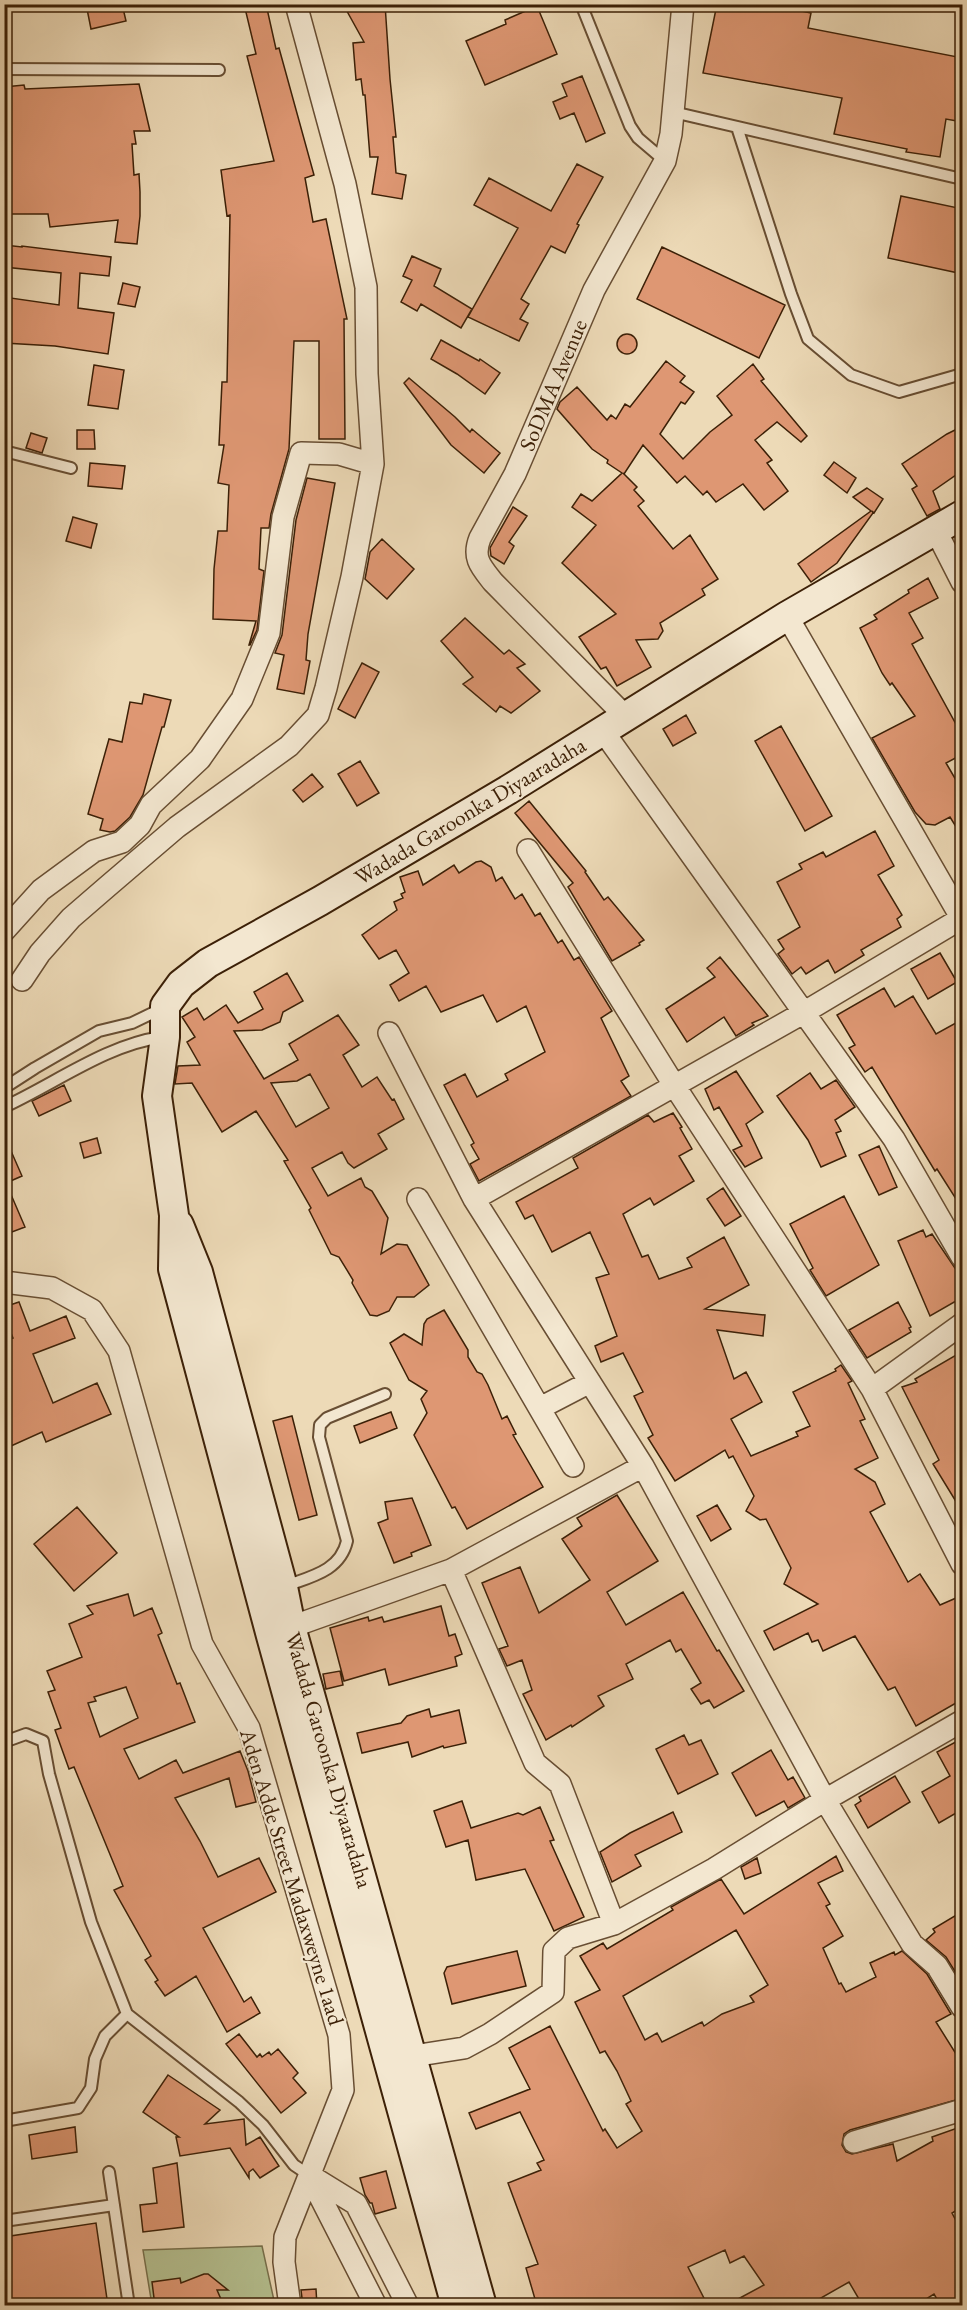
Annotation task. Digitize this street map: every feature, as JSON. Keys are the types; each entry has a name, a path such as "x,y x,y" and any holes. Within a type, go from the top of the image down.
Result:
{"main road":[{"name":"Wadada Garoonka Diyaaradaha","path":"456,2306 178,1293 173,1269 174,1215 157,1095 165,1037 165,1006 181,984 208,963 459,820 787,616 963,514"},
{"name":"Wadada Garoonka Diyaaradaha","path":"174,1215 198,1272 283,1587 291,1627 482,2306"}],"street":[{"path":"22,980 40,953 71,918 177,827 289,746 318,715 352,577 373,464 367,374 366,287 345,184 296,4"},
{"name":"SoDMA Avenue","path":"614,724 477,562 475,550 515,474 594,290 665,161 671,134 683,4"},
{"path":"4,931 41,890 94,851 122,842 140,825 151,805 200,759 242,699 269,633 283,518 301,453 339,454 373,464"},
{"path":"935,529 963,582"},
{"path":"474,1199 803,1013 962,918 787,616"},
{"path":"614,724 803,1013 894,1139 963,1257"},
{"path":"528,850 674,1085 872,1389 963,1564"},
{"path":"388,1033 474,1199 643,1466 825,1800 912,1944 937,1966 963,2007"},
{"path":"418,1199 573,1466"},
{"name":"Aden Adde Street Madaxweyne 1aad","path":"4,1282 52,1288 92,1310 119,1351 202,1644 249,1728 339,2036 343,2090 285,2237 284,2262 290,2306"},
{"path":"872,1389 963,1324"},
{"path":"540,1408 590,1382"},
{"path":"291,1627 451,1570 643,1466"},
{"path":"451,1570 535,1763 560,1784 614,1924"},
{"path":"412,2055 464,2048 490,2034 553,1992 554,1951 568,1938 614,1924 714,1869 825,1800 963,1721"},
{"path":"854,2142 898,2128 956,2114 963,2110"},
{"path":"309,2175 376,2306"},
{"path":"309,2175 356,2204 408,2306"}],"lane":[{"path":"581,4 630,126 638,138 665,161"},
{"path":"4,69 219,70"},
{"path":"673,112 963,179"},
{"path":"737,127 791,294 808,339 851,375 899,392 963,374"},
{"path":"4,451 71,468"},
{"path":"4,1088 99,1031 132,1023 165,1006"},
{"path":"4,1107 117,1048 146,1039 165,1037"},
{"path":"283,1587 328,1570 345,1551 347,1541 319,1437 321,1425 327,1418 385,1394"},
{"path":"4,1742 26,1734 43,1741 49,1774 88,1911 107,1966 127,2013 238,2102 263,2126 294,2165 309,2175"},
{"path":"4,2121 78,2108 91,2088 95,2058 105,2036 127,2013"},
{"path":"110,2172 129,2306"},
{"path":"4,2221 114,2205"}],"green space":[{"path":"262,2246 275,2305 152,2305 143,2250"}],"building":[{"path":"86,4 122,4 126,21 91,29"},
{"path":"244,4 266,4 276,49 279,48 314,175 305,178 313,222 326,219 347,319 344,319 345,439 319,439 319,341 294,341 289,449 269,528 261,528 259,569 264,571 257,630 250,645 256,621 213,619 214,569 218,531 227,531 229,485 218,483 224,445 219,445 222,382 227,382 230,215 227,216 221,170 274,161 247,56 256,54"},
{"path":"343,4 385,4 396,137 393,137 396,173 406,175 402,199 372,194 378,157 370,157 365,95 363,95 361,79 356,80 353,43 364,42"},
{"path":"717,4 768,4 811,13 808,28 963,58 963,122 946,119 940,157 906,152 907,149 834,134 842,98 703,73"},
{"path":"537,6 557,54 485,85 466,41 506,24 505,20"},
{"path":"582,76 605,133 586,142 574,113 560,119 553,102 567,96 562,84"},
{"path":"139,84 150,131 134,131 136,144 132,144 134,175 139,174 140,192 137,244 115,242 118,220 50,227 48,214 4,214 4,87 24,85 25,89"},
{"path":"577,164 603,177 577,224 579,225 565,253 551,246 521,299 529,304 520,319 528,323 519,341 468,317 518,228 474,205 489,178 551,211"},
{"path":"901,196 963,209 963,274 888,258"},
{"path":"4,245 111,257 109,276 80,273 78,308 114,313 108,354 55,346 4,343 4,297 59,305 61,273 4,267"},
{"path":"662,247 785,305 759,358 637,299"},
{"path":"412,256 441,269 434,286 472,309 461,328 421,304 417,311 401,302 412,280 403,276"},
{"path":"123,283 140,287 135,307 118,304"},
{"path":"627,334 634,337 637,344 634,351 627,354 620,351 617,344 620,337"},
{"path":"441,340 479,361 480,359 500,373 485,394 431,359"},
{"path":"666,361 685,376 680,382 694,392 685,404 681,402 660,434 683,459 710,432 732,415 717,396 753,364 764,379 761,381 807,436 801,442 777,422 755,440 772,460 767,463 788,491 764,510 743,484 716,502 707,491 703,495 685,476 677,483 643,445 624,474 637,487 634,490 644,501 638,506 673,549 690,535 718,579 702,589 705,595 660,623 663,631 658,639 636,640 651,667 617,686 606,667 601,669 579,637 616,614 562,563 596,525 572,507 581,494 592,501 622,473 592,449 557,409 560,402 577,387 607,420 611,415 616,419 625,404 630,407"},
{"path":"94,365 124,370 118,409 88,405"},
{"path":"409,378 470,432 472,429 500,453 484,473 451,445 404,383"},
{"path":"963,426 963,470 933,491 940,509 927,516 912,489 917,486 902,464"},
{"path":"77,430 94,430 95,449 77,449"},
{"path":"31,433 47,438 42,453 26,448"},
{"path":"834,462 856,478 847,493 824,475"},
{"path":"90,463 125,466 122,489 88,486"},
{"path":"307,478 335,483 308,634 306,660 310,661 304,694 277,689 284,655 275,653 282,635 296,520"},
{"path":"867,488 883,499 874,513 872,511 873,513 837,563 811,582 798,564 871,511 853,497"},
{"path":"513,507 527,516 509,542 514,546 504,564 491,556 490,548"},
{"path":"73,517 97,524 91,548 66,541"},
{"path":"382,539 414,569 387,599 365,579 370,552"},
{"path":"928,578 938,598 909,613 923,638 912,644 963,737 963,754 946,763 963,792 963,838 950,817 935,825 926,824 915,812 872,738 915,716 892,683 890,685 882,673 860,628 877,619 874,615"},
{"path":"465,618 504,654 509,650 525,664 517,668 540,691 511,713 500,706 496,712 463,684 473,677 441,641"},
{"path":"362,663 379,672 355,718 338,709"},
{"path":"144,694 171,700 143,795 130,817 115,831 100,830 103,819 88,814 109,739 122,742 130,702 142,704"},
{"path":"686,715 696,733 673,746 663,729"},
{"path":"781,726 832,816 805,831 755,741"},
{"path":"360,761 379,793 357,806 338,774"},
{"path":"312,774 323,787 303,802 293,790"},
{"path":"529,801 586,871 604,900 608,897 644,940 639,943 640,945 612,961 568,887 573,883 515,813"},
{"path":"875,831 894,866 878,875 902,915 897,919 901,927 861,950 864,955 835,973 828,960 806,974 801,967 792,974 778,954 784,949 778,940 800,927 777,882 802,869 799,864 823,852 826,857"},
{"path":"481,861 491,867 496,881 502,877 515,899 522,894 535,916 540,913 558,943 562,940 574,960 579,957 612,1011 601,1018 629,1076 621,1081 631,1096 479,1181 470,1164 479,1159 471,1145 474,1143 444,1085 465,1074 477,1097 508,1080 505,1074 545,1052 526,1006 497,1022 483,995 441,1012 426,986 399,1001 390,985 409,973 396,950 379,959 362,935 397,910 394,902 403,898 401,894 405,892 400,877 418,871 423,885 454,865 459,873"},
{"path":"940,953 957,982 928,999 911,969"},
{"path":"720,957 768,1016 752,1023 754,1025 736,1036 724,1017 687,1042 666,1009 715,977 707,968"},
{"path":"287,973 303,1001 283,1012 280,1022 262,1030 234,1031 264,1079 298,1060 289,1044 338,1015 359,1045 343,1055 362,1087 377,1077 392,1100 394,1099 404,1119 378,1134 387,1149 354,1168 342,1152 312,1168 328,1196 361,1178 365,1187 372,1191 388,1218 381,1254 397,1244 407,1245 429,1285 414,1297 397,1297 389,1311 377,1316 370,1315 339,1257 331,1254 309,1210 311,1208 284,1161 288,1160 256,1111 222,1132 192,1083 175,1084 178,1066 200,1065 187,1042 195,1037 182,1017 197,1008 204,1020 226,1005 238,1023 263,1009 254,992","holes":["310,1074 329,1108 296,1127 271,1083 297,1081"]},
{"path":"884,988 895,1007 913,996 936,1034 963,1019 963,1210 937,1169 935,1171 872,1067 865,1072 849,1048 855,1045 837,1015"},
{"path":"736,1071 763,1112 746,1124 762,1158 745,1167 733,1150 742,1146 719,1107 714,1110 705,1089"},
{"path":"810,1073 821,1089 836,1080 855,1107 835,1120 841,1131 836,1133 846,1156 821,1167 808,1140 777,1096"},
{"path":"64,1085 71,1101 39,1116 32,1101"},
{"path":"673,1113 692,1149 679,1156 694,1181 654,1205 650,1198 623,1214 642,1257 648,1255 659,1279 692,1267 687,1258 724,1237 749,1285 705,1309 765,1315 763,1336 717,1330 734,1379 746,1372 762,1402 731,1419 751,1456 798,1436 796,1432 810,1426 793,1392 836,1371 835,1369 841,1365 852,1381 848,1383 865,1419 860,1421 878,1458 855,1469 875,1482 885,1504 870,1512 908,1582 920,1574 940,1605 963,1595 963,1699 916,1726 895,1687 888,1690 855,1636 823,1651 818,1640 812,1642 808,1633 774,1650 764,1631 818,1604 784,1584 791,1568 766,1519 760,1520 746,1511 754,1496 733,1456 729,1458 725,1450 675,1481 648,1438 653,1435 634,1396 643,1392 623,1353 601,1362 595,1346 617,1336 596,1278 609,1274 590,1232 552,1252 533,1215 525,1219 516,1202 578,1168 573,1158 648,1115 654,1122"},
{"path":"4,1135 22,1176 6,1183 25,1227 4,1235"},
{"path":"97,1138 101,1153 84,1158 80,1143"},
{"path":"879,1146 897,1187 879,1195 859,1155"},
{"path":"723,1188 741,1216 725,1226 707,1199"},
{"path":"844,1196 879,1265 826,1296 810,1270 813,1268 790,1224"},
{"path":"923,1230 926,1237 932,1234 963,1280 963,1297 930,1316 898,1241"},
{"path":"19,1302 30,1331 66,1316 75,1338 33,1354 53,1403 97,1383 111,1414 46,1442 42,1432 11,1446 4,1433 4,1380 11,1377 4,1360 4,1341 13,1338 4,1316 4,1307"},
{"path":"898,1302 911,1327 909,1328 911,1332 867,1358 849,1330"},
{"path":"444,1310 468,1350 468,1357 488,1385 502,1419 507,1416 516,1434 513,1435 543,1487 467,1529 455,1507 452,1508 414,1435 427,1413 421,1399 427,1391 409,1380 390,1343 404,1334 422,1345 424,1324 427,1319"},
{"path":"963,1351 963,1513 933,1464 939,1460 902,1387 917,1382 915,1379"},
{"path":"391,1412 397,1428 360,1443 354,1426"},
{"path":"292,1416 317,1515 299,1520 273,1421"},
{"path":"617,1495 658,1561 607,1592 626,1625 683,1592 717,1651 719,1650 744,1691 714,1708 709,1700 701,1704 691,1689 701,1683 681,1649 676,1652 670,1640 626,1664 633,1679 598,1696 604,1706 572,1727 571,1725 546,1740 523,1694 532,1690 522,1660 507,1666 499,1649 508,1646 482,1583 520,1567 539,1613 590,1580 562,1539 582,1526 577,1518"},
{"path":"412,1498 431,1545 394,1563 378,1523 388,1519 385,1502"},
{"path":"717,1505 731,1529 711,1541 697,1516"},
{"path":"77,1507 117,1553 74,1591 34,1544"},
{"path":"128,1594 134,1616 152,1608 162,1633 158,1635 195,1722 124,1749 139,1779 176,1760 183,1773 240,1751 248,1771 256,1802 236,1807 229,1778 175,1798 218,1877 259,1858 276,1892 203,1928 244,2002 251,1997 260,2013 227,2032 196,1976 165,1996 155,1982 158,1980 145,1960 151,1956 114,1890 123,1886 74,1767 69,1769 55,1730 61,1728 48,1692 55,1690 47,1671 82,1657 69,1624 93,1614 87,1606","holes":["126,1687 138,1718 100,1737 88,1703 96,1701 94,1697"]},
{"path":"441,1606 449,1636 455,1634 462,1654 455,1657 457,1666 389,1685 385,1669 344,1681 330,1628 368,1617 369,1621 382,1617 384,1622"},
{"path":"340,1671 343,1685 326,1689 323,1674"},
{"path":"429,1709 431,1717 459,1710 466,1743 444,1748 443,1746 412,1757 408,1742 362,1753 357,1733 401,1723 407,1716"},
{"path":"684,1735 689,1745 701,1740 718,1774 678,1794 656,1749"},
{"path":"963,1738 963,1809 939,1823 922,1792 950,1776 937,1752"},
{"path":"771,1750 788,1780 793,1777 805,1798 788,1808 784,1801 756,1816 732,1773"},
{"path":"895,1776 910,1802 868,1828 855,1805 861,1801 859,1797"},
{"path":"462,1801 471,1828 518,1813 523,1815 540,1807 554,1840 550,1841 584,1917 554,1931 525,1869 476,1880 468,1840 446,1847 434,1811"},
{"path":"673,1812 682,1832 635,1855 641,1866 612,1882 600,1852 630,1833"},
{"path":"836,1856 843,1871 818,1883 830,1904 826,1906 843,1936 823,1948 839,1984 841,1983 846,1992 876,1977 870,1963 894,1952 895,1955 902,1951 927,1974 951,2014 936,2022 963,2065 963,2098 850,2130 844,2134 842,2145 846,2152 852,2154 893,2144 897,2161 933,2141 932,2137 963,2126 962,2207 952,2213 963,2234 963,2294 941,2306 934,2294 915,2306 863,2306 849,2282 807,2306 725,2306 764,2285 744,2256 730,2263 725,2250 688,2267 708,2306 537,2306 526,2268 538,2264 508,2183 541,2170 537,2163 544,2160 520,2112 476,2129 469,2113 530,2089 509,2048 550,2026 603,2131 605,2129 617,2148 642,2131 626,2104 631,2101 617,2071 605,2051 600,2053 575,2002 600,1990 580,1956 603,1943 607,1949 673,1910 671,1907 721,1879 744,1914","holes":["736,1930 768,1985 750,1996 754,2002 722,2014 704,2026 702,2022 662,2042 657,2033 645,2040 623,1996"]},
{"path":"757,1858 761,1873 745,1879 741,1867"},
{"path":"963,1911 963,1976 959,1978 946,1957 926,1940 935,1932 933,1929"},
{"path":"517,1951 526,1986 452,2004 444,1973 447,1967"},
{"path":"239,2034 257,2057 260,2054 262,2057 269,2052 271,2055 278,2049 298,2073 293,2078 306,2093 281,2113 226,2044"},
{"path":"168,2075 220,2110 205,2124 244,2119 246,2145 260,2137 279,2166 260,2178 253,2169 249,2172 249,2178 230,2148 180,2156 176,2137 179,2137 143,2112"},
{"path":"75,2127 77,2152 32,2159 29,2135"},
{"path":"177,2163 184,2227 143,2232 140,2205 157,2203 153,2168"},
{"path":"386,2171 396,2208 375,2214 372,2203 365,2195 360,2178"},
{"path":"96,2223 108,2306 4,2306 4,2237"},
{"path":"208,2274 228,2290 217,2290 224,2306 155,2306 152,2282 180,2278 181,2283"},
{"path":"316,2289 317,2306 303,2306 301,2290"}]}
